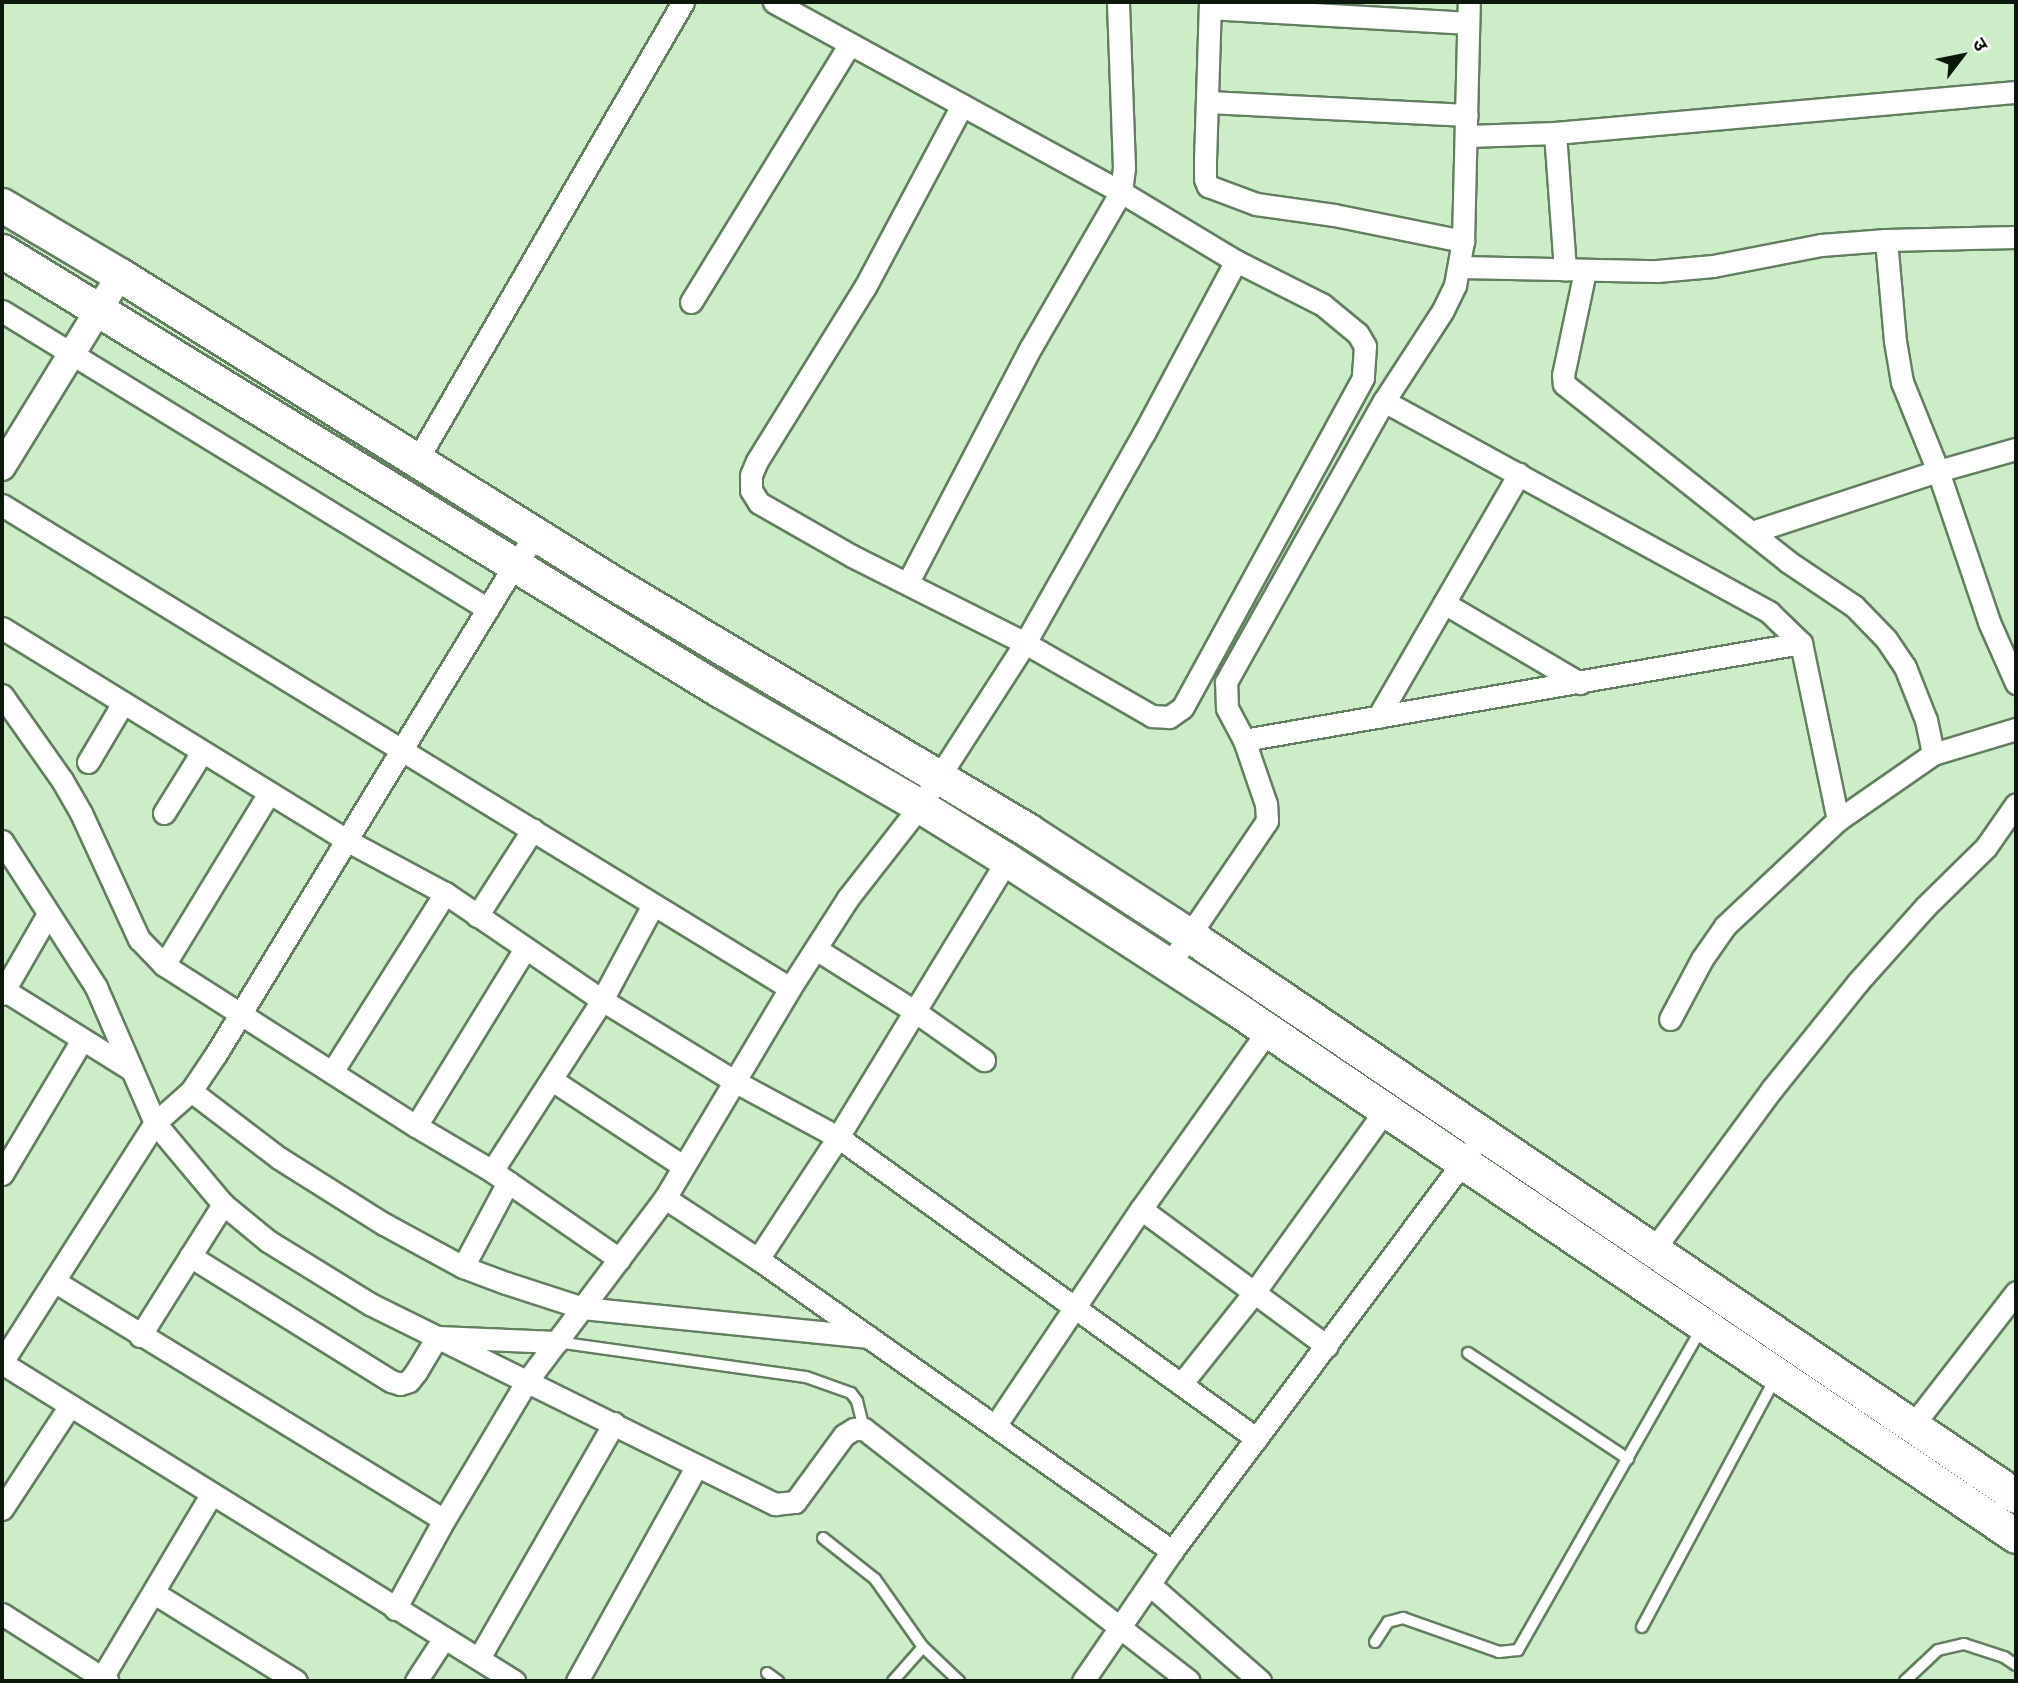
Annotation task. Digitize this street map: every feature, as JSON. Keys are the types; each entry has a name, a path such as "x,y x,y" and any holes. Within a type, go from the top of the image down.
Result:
{"main road":[{"path":"2,205 120,275 767,676 940,776 1189,935 1654,1249 1785,1359 2016,1536"},
{"path":"2,251 721,691 920,806 1007,860 1463,1161 1704,1325 1785,1359 1913,1425 2013,1488"}],"street":[{"path":"417,460 683,2"},
{"path":"774,2 1121,192 1236,261 1323,304 1357,334 1365,346 1363,378 1182,708 1169,717 1152,716 1025,643 852,555 759,503 751,490 751,475 865,287 962,105"},
{"path":"908,582 1031,347 1121,192 1124,167 1118,2"},
{"path":"1169,965 1267,821 1266,804 1244,740 1227,708 1224,692 1231,671 1384,401 1443,310 1460,267 1467,125 1469,2"},
{"path":"1463,241 1334,215 1255,204 1216,191 1205,179 1210,5 1468,23"},
{"path":"691,302 850,44"},
{"path":"1209,102 1555,133 2016,92"},
{"path":"1555,133 1575,270 1564,384 1787,561 1854,606 1886,639 1908,676 1926,720 1933,754"},
{"path":"1460,267 1657,271 1713,266 1821,245 1886,240 2016,237"},
{"path":"1886,240 1895,341 1902,382 1938,471 1989,622 2016,683"},
{"path":"395,1609 444,1520 527,1381 664,1198 790,988 848,898 920,806 1025,643 1144,433 1236,261"},
{"path":"2,467 120,275"},
{"path":"2,311 488,609"},
{"path":"1384,401 1769,612 1801,643 1838,820"},
{"path":"1752,532 1938,471 2016,449"},
{"path":"1378,717 1518,474"},
{"path":"2,505 790,988"},
{"path":"514,1681 69,1407 2,1362 159,1119 187,1095 242,1012 515,564 536,535"},
{"path":"1444,603 1580,683"},
{"path":"2,628 346,841 445,893 602,1000 734,1081 838,1137 1074,1310 1182,1383 1257,1439"},
{"path":"1244,740 1801,643"},
{"path":"2,695 62,780 81,813 139,939 164,965 242,1012 416,1126 500,1176 619,1259"},
{"path":"88,762 122,703"},
{"path":"1670,1019 1702,960 1725,926 1758,891 1838,820 1933,754 2016,729"},
{"path":"164,813 202,752"},
{"path":"164,965 269,793"},
{"path":"1654,1249 1772,1089 1858,982 1925,907 1986,847 2016,804"},
{"path":"477,916 533,829"},
{"path":"2,841 96,987 132,1070 159,1119 223,1203 268,1241 311,1270 437,1337 775,1504 786,1505 803,1496 844,1435 854,1429 864,1429 1135,1605 1260,1681"},
{"path":"758,1259 838,1137 913,1010 1007,860"},
{"path":"332,1072 445,893"},
{"path":"463,1267 500,1176 552,1080 602,1000 653,905"},
{"path":"48,914 3,992 132,1070"},
{"path":"416,1126 525,949"},
{"path":"816,950 913,1010 984,1060"},
{"path":"995,1426 1141,1209 1267,1032"},
{"path":"2,1174 82,1040"},
{"path":"552,1080 683,1166"},
{"path":"187,1095 279,1158 384,1224 571,1324"},
{"path":"1182,1383 1252,1294 1385,1109"},
{"path":"1083,1681 1172,1551 1484,1133"},
{"path":"664,1198 758,1259 1172,1551"},
{"path":"139,1336 223,1203"},
{"path":"1141,1209 1252,1294 1327,1346"},
{"path":"190,1256 391,1381 400,1384 409,1381 437,1337"},
{"path":"54,1281 139,1336 444,1520"},
{"path":"1913,1425 2016,1292"},
{"path":"437,1337 571,1324 869,1337"},
{"path":"4,1501 69,1407"},
{"path":"479,1658 614,1423"},
{"path":"577,1681 696,1467"},
{"path":"2,1614 103,1680 211,1495"},
{"path":"154,1593 296,1681"},
{"path":"1135,1605 1189,1681"},
{"path":"416,1681 444,1638"}],"lane":[{"path":"571,1324 806,1377 851,1393 857,1401 864,1429"},
{"path":"1375,1643 1388,1622 1403,1618 1499,1652 1518,1650 1704,1325"},
{"path":"1468,1353 1628,1458"},
{"path":"1642,1627 1785,1359"},
{"path":"823,1538 875,1579 923,1647 959,1681"},
{"path":"1905,1681 1938,1650 1964,1644 2004,1657 2016,1665"},
{"path":"893,1681 923,1647"},
{"path":"767,1673 778,1681"}]}
